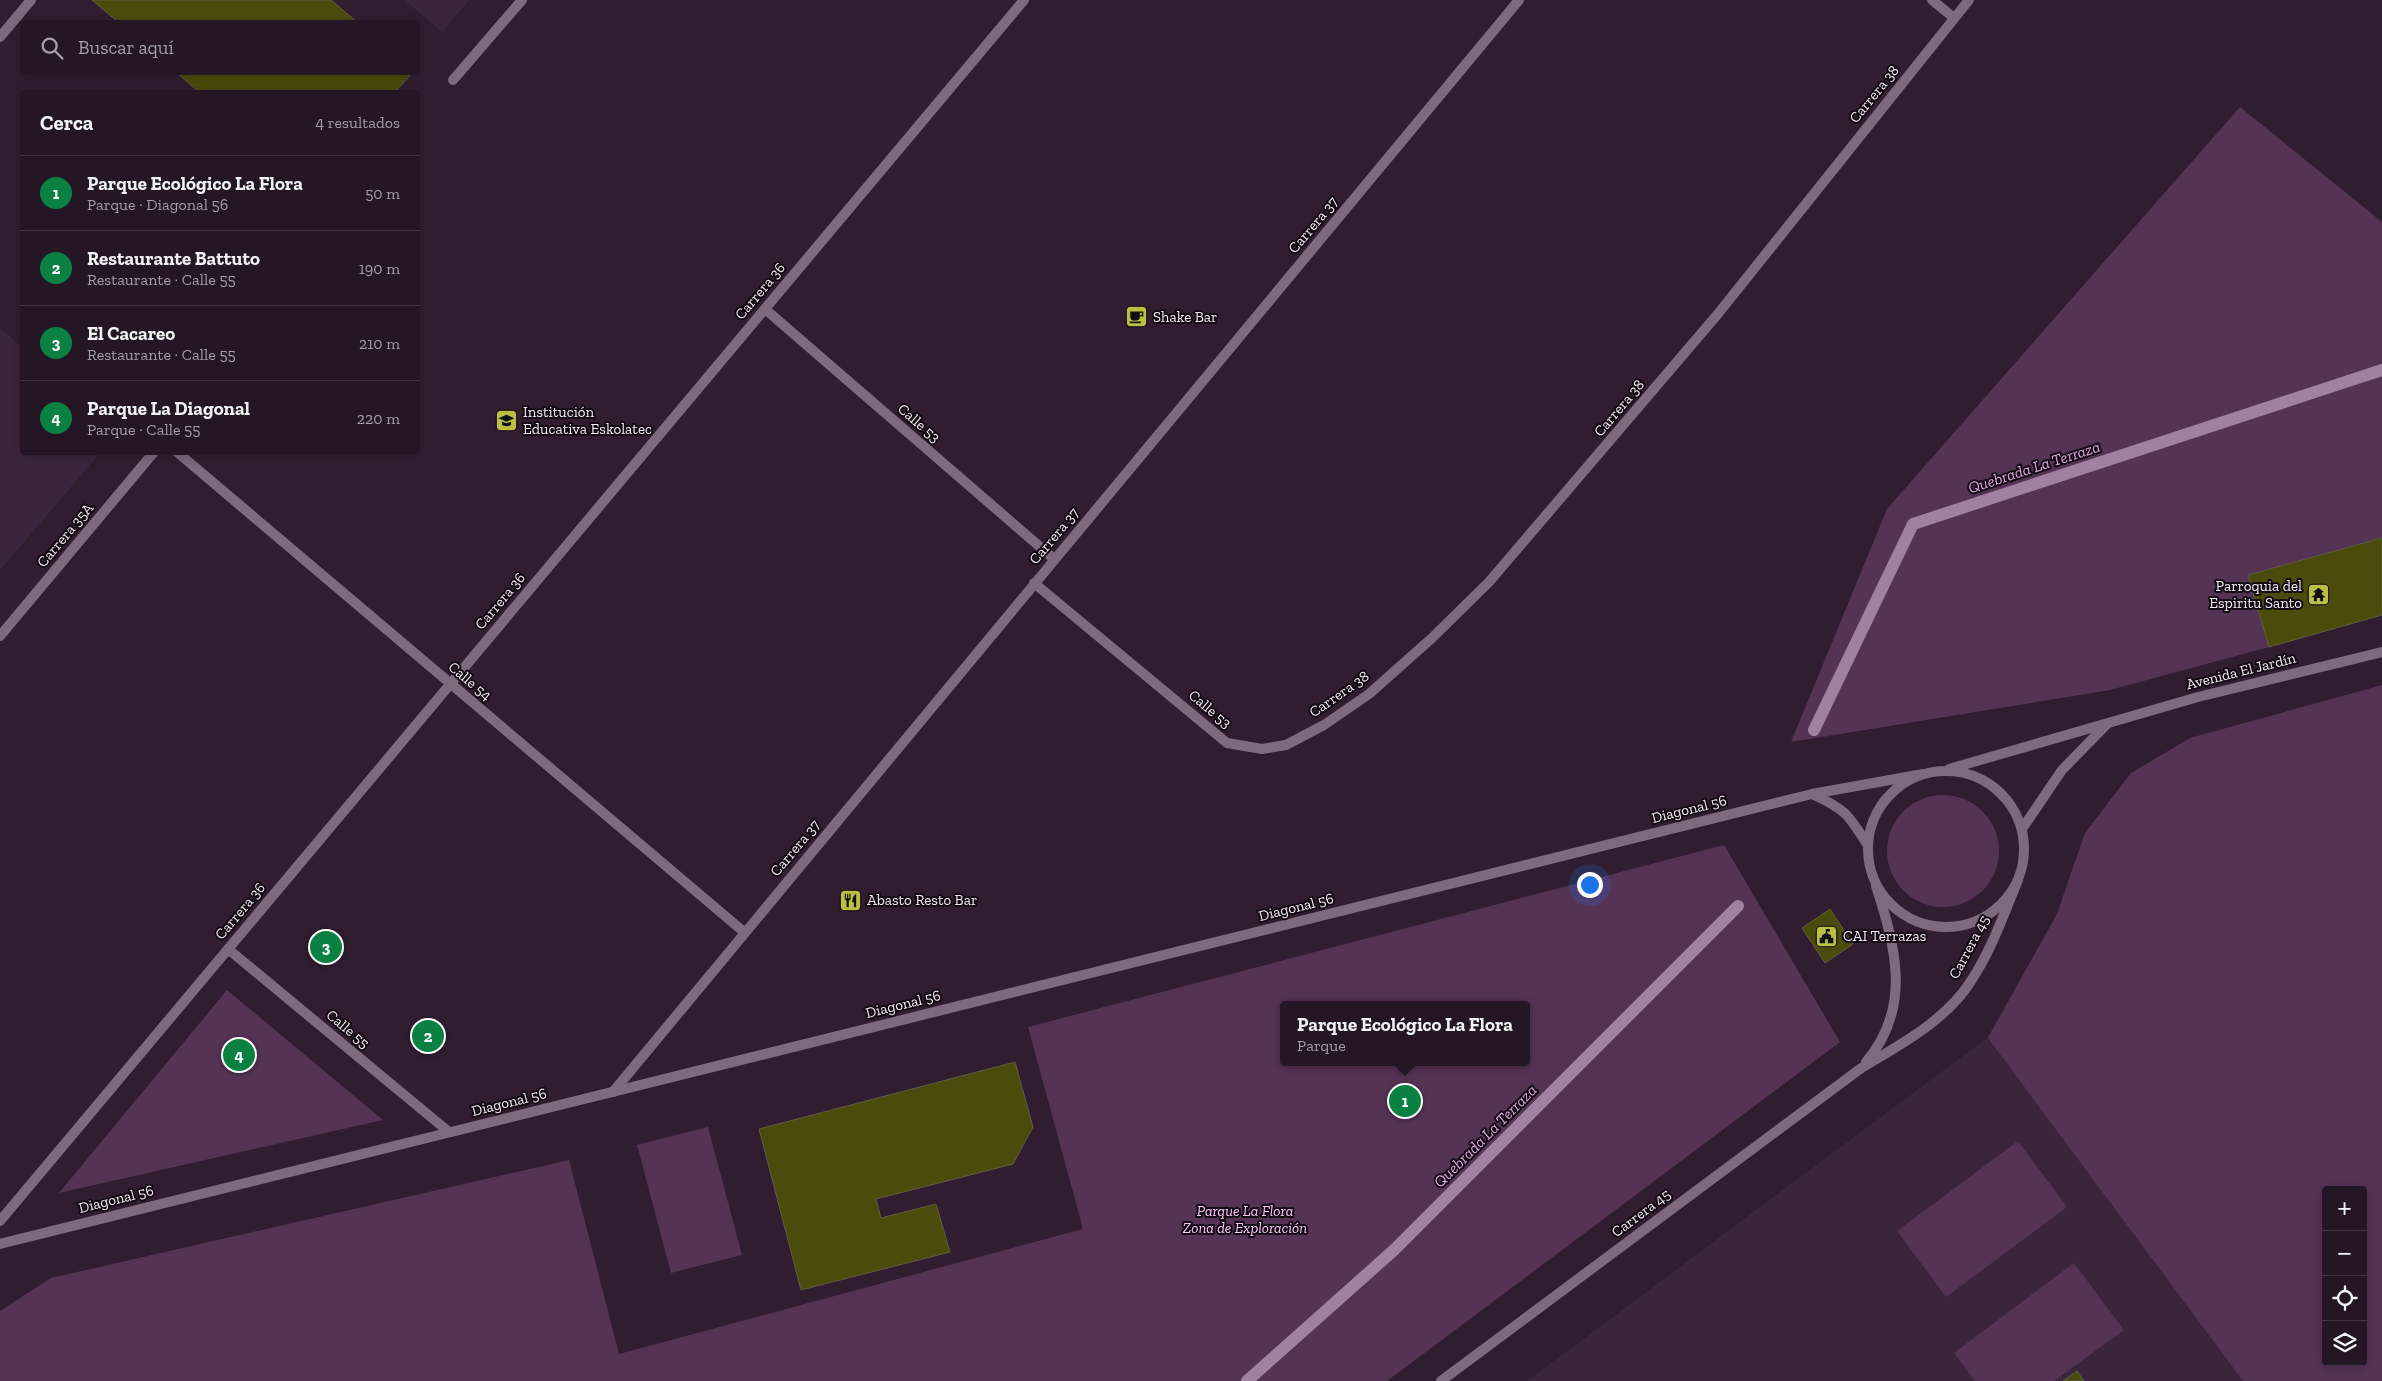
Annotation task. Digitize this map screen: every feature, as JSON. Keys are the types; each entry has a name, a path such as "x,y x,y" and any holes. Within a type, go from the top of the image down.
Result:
{"street":[{"path":"0,37 31,0"},
{"path":"453,80 522,0"},
{"name":"Carrera 36","path":"0,1221 1024,0"},
{"name":"Carrera 37","path":"613,1092 1519,0"},
{"path":"1932,0 1954,18"},
{"name":"Carrera 38","path":"1227,743 1262,749 1286,745 1324,725 1368,694 1432,638 1488,582 1717,315 1969,0"},
{"name":"Calle 53","path":"765,309 1054,559"},
{"name":"Carrera 35A","path":"0,636 151,455"},
{"name":"Calle 54","path":"181,455 744,932"},
{"name":"Calle 53","path":"1034,583 1227,743"},
{"name":"Avenida El Jardín","path":"1944,771 2198,697 2382,652"},
{"name":"Avenida El Jardín","path":"2022,829 2062,770 2108,723"},
{"path":"1944,771 1970,774 1993,786 2011,806 2022,829 2025,855 2018,880 2005,902 1986,918 1962,926 1936,928 1912,920 1891,906 1876,886 1869,866 1867,844 1870,827 1877,810 1887,797 1903,783 1923,774 1944,771"},
{"name":"Diagonal 56","path":"0,1244 1812,794 1923,774"},
{"path":"1812,794 1837,806 1851,819 1867,844"},
{"name":"Carrera 45","path":"1441,1381 1860,1069 1916,1035 1945,1011 1971,983 2018,880"},
{"name":"Carrera 45","path":"1860,1069 1875,1051 1887,1031 1896,1002 1896,964 1890,928 1876,886"},
{"name":"Calle 55","path":"228,949 449,1132"}],"shaded area":[{"path":"405,0 469,0 442,32"},
{"path":"0,328 20,345 20,455 98,455 0,570"},
{"path":"2382,685 2382,1381 1527,1381 1987,1038 2057,914 2085,833 2131,773"}],"green space":[{"path":"2240,107 2382,222 2382,538 2248,575 2269,647 2110,690 1791,742 1887,509"},
{"path":"2382,685 2382,1381 2243,1381 1988,1038 2057,914 2085,833 2131,773 2190,738"},
{"path":"1943,795 1965,799 1983,811 1995,829 1999,851 1995,873 1983,891 1965,903 1943,907 1921,903 1903,891 1891,873 1887,851 1891,829 1903,811 1921,799"},
{"name":"Parque La Flora Zona de Exploración","path":"1724,845 1840,1042 1387,1381 0,1381 0,1311 51,1278 569,1160 619,1354 1083,1229 1028,1027"},
{"path":"227,990 383,1120 59,1193"},
{"path":"708,1127 742,1255 671,1273 637,1145"},
{"path":"2018,1141 2067,1207 1946,1297 1897,1231"},
{"path":"2074,1263 2124,1330 2054,1381 1975,1381 1954,1353"}],"building":[{"path":"92,0 331,0 355,20 116,20"},
{"path":"179,75 410,75 397,90 197,90"},
{"name":"Parroquia del Espiritu Santo","path":"2382,538 2382,615 2269,647 2248,575"},
{"name":"CAI Terrazas","path":"1830,909 1853,944 1825,963 1802,928"},
{"path":"1015,1062 1033,1127 1013,1164 876,1199 881,1218 936,1204 950,1252 801,1290 759,1129"},
{"path":"2077,1371 2084,1381 2063,1381"}],"waterway":[{"name":"Quebrada La Terraza","path":"1814,730 1913,524 2382,370"},
{"name":"Quebrada La Terraza","path":"1247,1381 1394,1250 1738,906"}],"place":[{"name":"Shake Bar","path":"1137,317"},
{"name":"Institución Educativa Eskolatec","path":"507,421"},
{"name":"Parroquia del Espiritu Santo","path":"2318,595"},
{"name":"Abasto Resto Bar","path":"851,900"},
{"name":"CAI Terrazas","path":"1827,936"},
{"name":"El Cacareo","path":"326,947"},
{"name":"Restaurante Battuto","path":"428,1036"},
{"name":"Parque La Diagonal","path":"239,1055"},
{"name":"Parque Ecológico La Flora","path":"1405,1101"}]}
